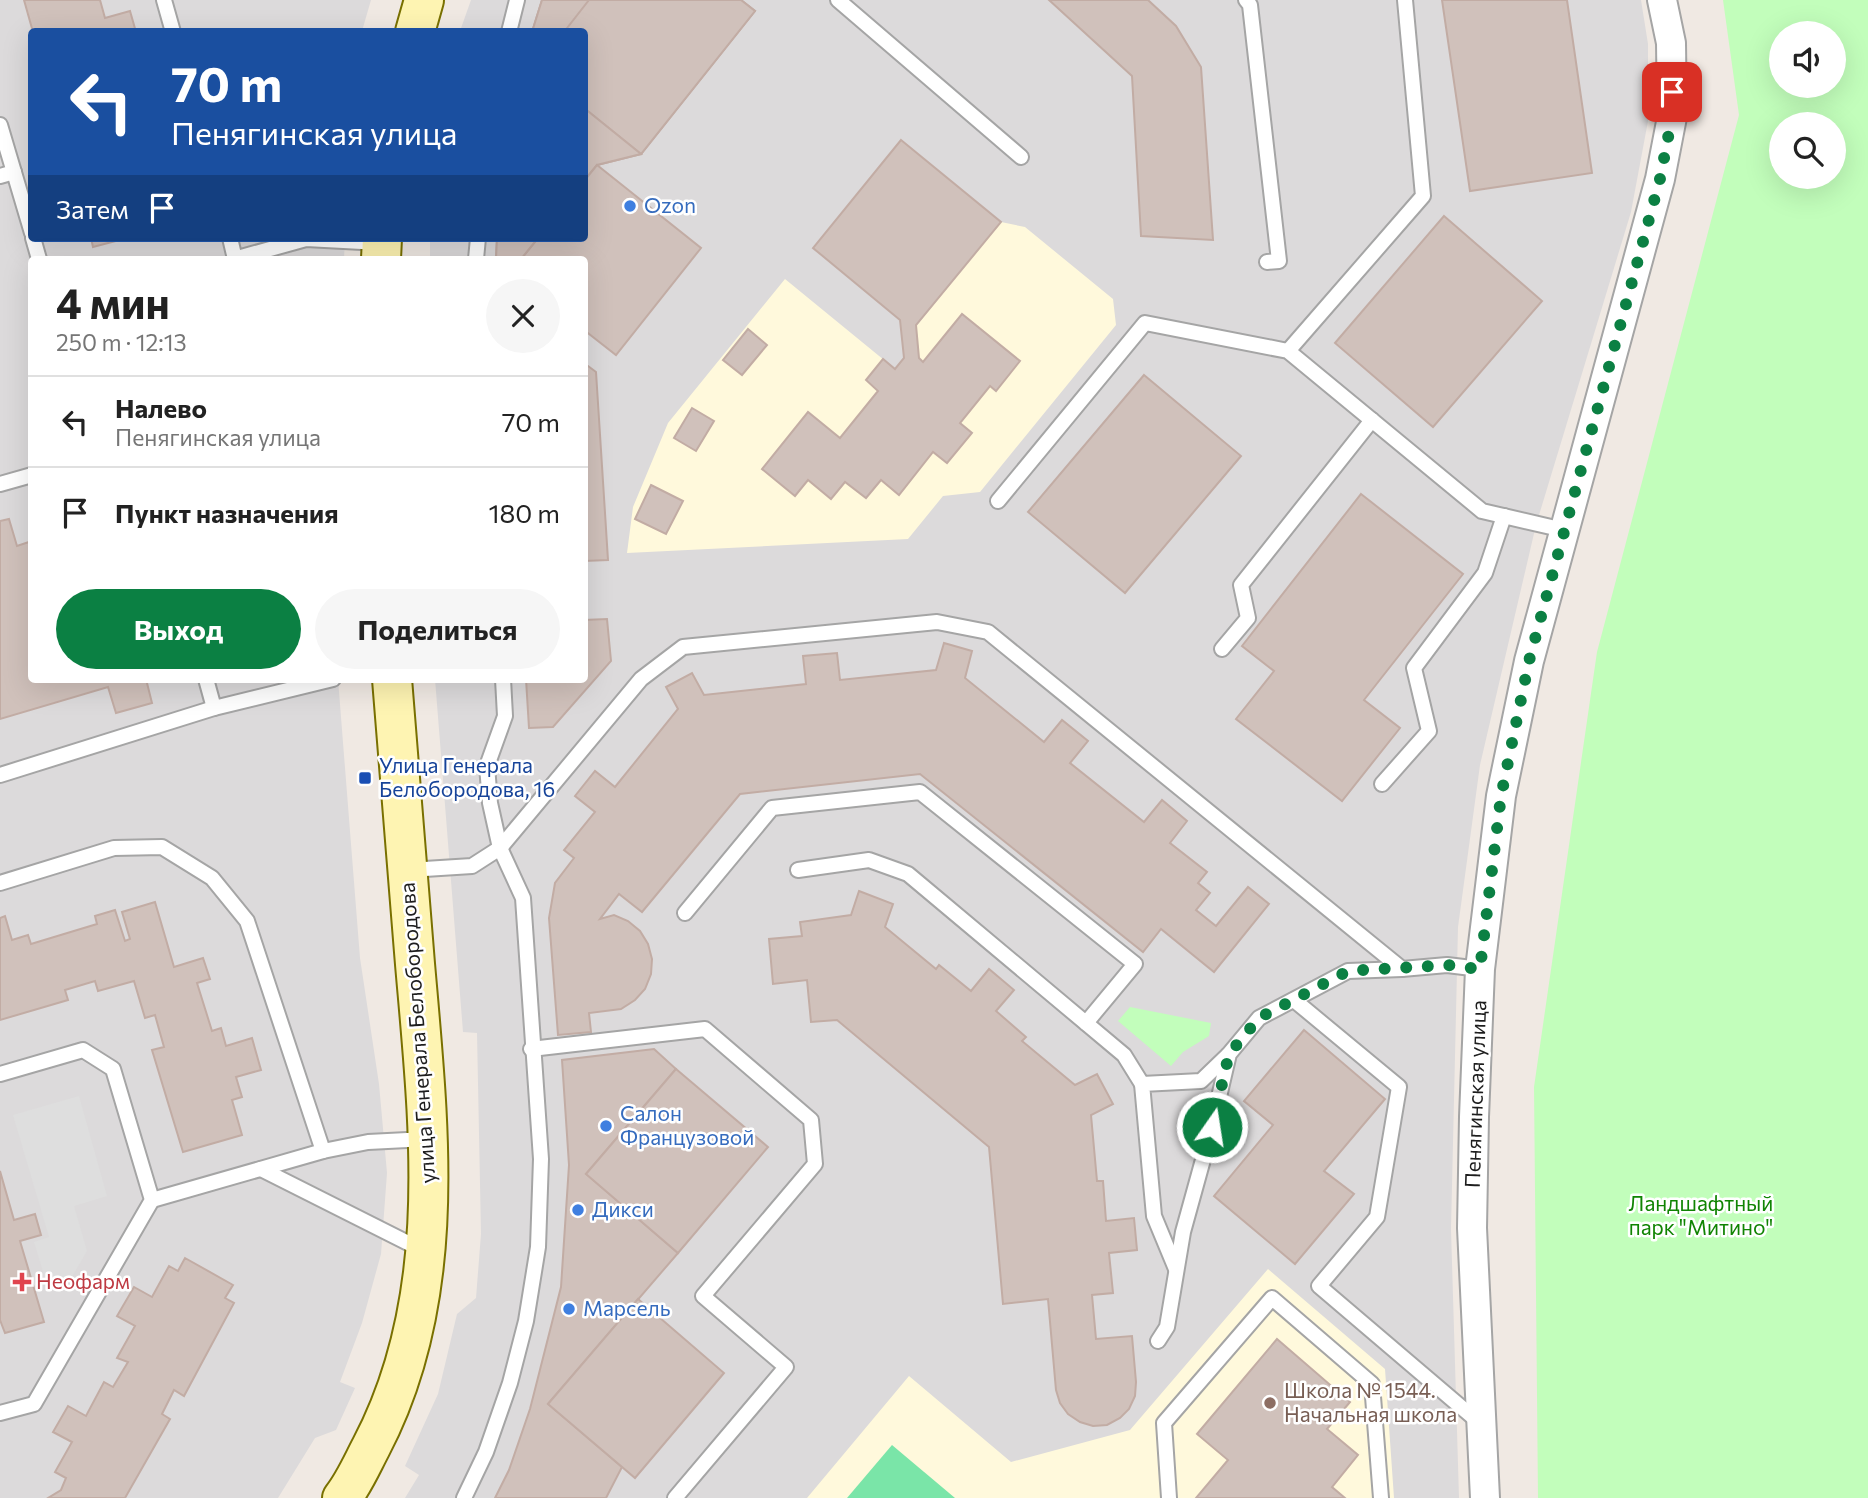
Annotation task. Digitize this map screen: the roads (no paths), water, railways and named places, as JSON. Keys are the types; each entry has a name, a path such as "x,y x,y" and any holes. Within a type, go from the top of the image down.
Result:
{"main road":[{"path":"416,28 424,0"},
{"name":"улица Генерала Белобородова","path":"342,1498 382,1426 404,1369 418,1310 426,1253 429,1139 392,683"}],"street":[{"name":"Пенягинская улица","path":"1485,1498 1472,1228 1480,969 1501,796 1529,661 1657,193 1670,129 1671,43 1662,0"}],"lane":[{"path":"164,0 172,28"},
{"path":"510,28 517,0"},
{"path":"838,0 1021,157"},
{"path":"1246,0 1250,5 1279,261 1267,262"},
{"path":"1288,351 1423,196 1405,0"},
{"path":"0,125 7,174 28,224"},
{"path":"246,256 295,242"},
{"path":"334,242 381,247"},
{"path":"998,501 1145,323 1288,351 1482,511 1564,530"},
{"path":"1222,649 1248,618 1241,586 1372,420"},
{"path":"0,484 28,476"},
{"path":"1382,784 1429,730 1414,668 1485,573 1504,516"},
{"path":"407,870 472,866 500,848 640,679 683,648 937,622 988,632 1402,969"},
{"path":"207,683 214,708"},
{"path":"0,775 214,708 317,683"},
{"path":"464,1498 486,1452 510,1383 526,1321 538,1248 541,1159 531,1049 523,898 500,848 490,803 487,766 505,716 503,683"},
{"path":"685,913 772,808 920,792 1135,964 1086,1023"},
{"path":"0,883 114,848 138,847 162,847 212,878 247,920 323,1151"},
{"path":"798,870 869,860 908,874 1124,1055 1142,1084 1154,1216 1177,1270"},
{"path":"1142,1084 1201,1082 1259,1018 1348,971 1447,965 1480,969"},
{"path":"1294,1000 1399,1087 1377,1217 1319,1286 1482,1424"},
{"path":"531,1049 705,1029 811,1120 815,1164 703,1296 786,1367 675,1498"},
{"path":"0,1074 83,1050 113,1069 152,1200"},
{"path":"1158,1340 1167,1327 1183,1232 1229,1054"},
{"path":"0,1413 34,1404 152,1200 323,1151 368,1142 429,1139"},
{"path":"261,1169 426,1253"},
{"path":"1169,1498 1164,1423 1272,1298 1372,1384 1381,1498"}],"place":[{"name":"Ozon","path":"630,206"},
{"name":"Улица Генерала Белобородова, 16","path":"365,778"},
{"name":"Салон Французовой","path":"606,1126"},
{"name":"Дикси","path":"578,1210"},
{"name":"Неофарм","path":"22,1282"},
{"name":"Марсель","path":"569,1309"},
{"name":"Школа № 1544. Начальная школа","path":"1270,1403"}],"park label":[{"name":"Ландшафтный парк \"Митино\"","path":"1701,1216"}]}
